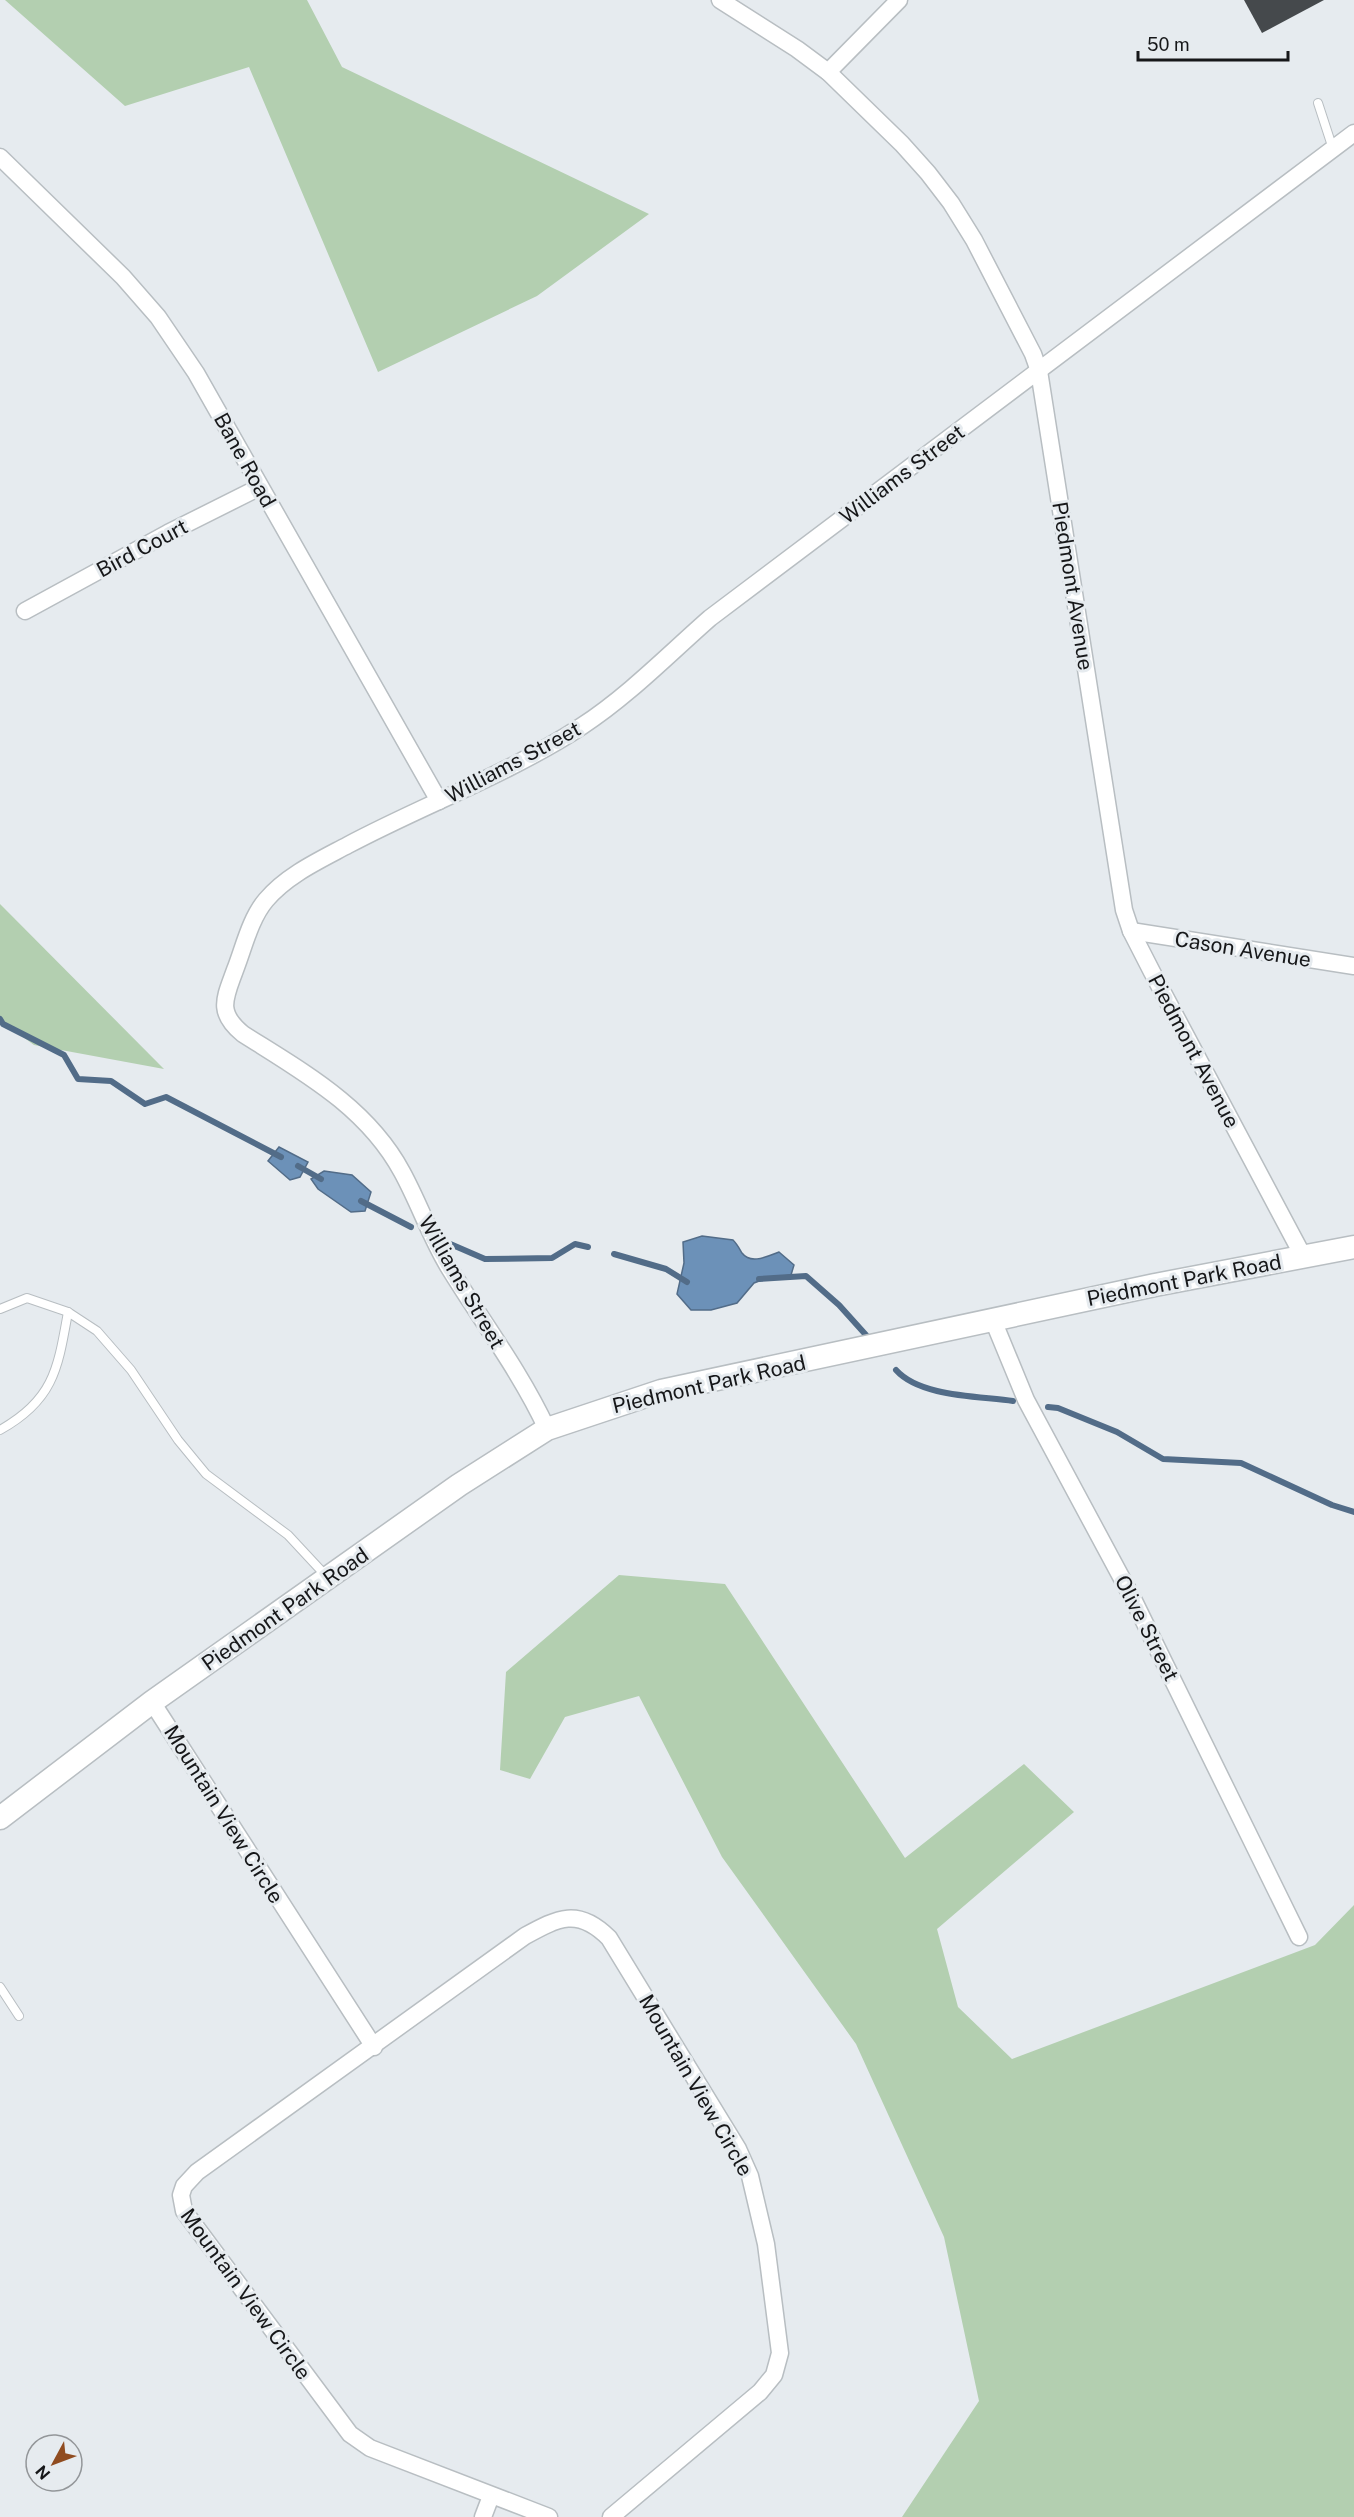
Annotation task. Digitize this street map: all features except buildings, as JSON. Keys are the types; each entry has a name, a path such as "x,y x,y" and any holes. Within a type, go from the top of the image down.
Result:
{"street":[{"name":"Piedmont Avenue","path":"720,0 797,49 828,72 902,144 951,203 1006,299 1039,371 1118,881 1131,931 1303,1256"},
{"path":"828,72 899,0"},
{"name":"Williams Street","path":"547,1429 534,1400 447,1264 402,1172 386,1146 357,1113 338,1096 234,1027 225,1014 224,1005 253,921 264,902 281,884 385,826 540,752 584,726 710,618 1354,133"},
{"name":"Bane Road","path":"0,157 123,277 158,317 196,373 439,801"},
{"name":"Bird Court","path":"25,611 168,533 260,487"},
{"name":"Cason Avenue","path":"1131,931 1354,966"},
{"name":"Piedmont Park Road","path":"0,1818 153,1702 459,1485 547,1429 661,1391 993,1320 1354,1247"},
{"name":"Olive Street","path":"993,1320 1026,1400 1134,1601 1299,1937"},
{"name":"Mountain View Circle","path":"153,1702 374,2047"},
{"name":"Mountain View Circle","path":"549,2517 370,2448 350,2434 208,2247 181,2203 184,2186 197,2172 374,2047 525,1936 554,1920 574,1917 593,1926 609,1938 738,2149 756,2196 766,2244 780,2353 777,2366 760,2392 611,2517"},
{"path":"483,2517 491,2496"}],"lane":[{"path":"1318,104 1333,149"},
{"path":"0,1309 27,1298 69,1312 97,1331 131,1370 177,1440 206,1474 288,1535 328,1578"},
{"path":"0,1430 16,1421 46,1393 58,1364 69,1312"},
{"path":"0,1987 19,2016"}],"green space":[{"path":"5,0 307,0 342,67 649,214 537,296 378,372 249,67 125,106"},
{"path":"0,904 164,1069 34,1045 0,1020"},
{"path":"619,1575 725,1584 905,1858 1024,1764 1074,1812 937,1929 958,2007 1012,2059 1315,1945 1354,1905 1354,2517 902,2517 979,2401 944,2237 856,2044 722,1857 639,1696 565,1717 530,1779 500,1770 506,1672"}],"water":[{"path":"279,1147 308,1162 300,1177 290,1180 268,1161"},
{"path":"324,1171 352,1175 371,1192 365,1211 351,1212 318,1189 311,1179"},
{"path":"702,1236 733,1240 742,1253 750,1258 760,1259 779,1252 794,1265 791,1275 767,1278 754,1283 737,1303 711,1310 691,1310 677,1294 684,1263 683,1242"}],"waterway":[{"path":"0,1019 3,1024 64,1055 78,1079 111,1081 145,1104 166,1097 281,1157"},
{"path":"298,1166 321,1179"},
{"path":"361,1201 411,1227"},
{"path":"448,1243 485,1259 552,1258 575,1244 588,1247"},
{"path":"614,1254 666,1269 687,1282"},
{"path":"759,1279 806,1276 839,1305 866,1335"},
{"path":"896,1370 920,1386 935,1390 1013,1401"},
{"path":"1048,1407 1058,1408 1117,1432 1163,1459 1241,1463 1332,1505 1354,1512"}]}
